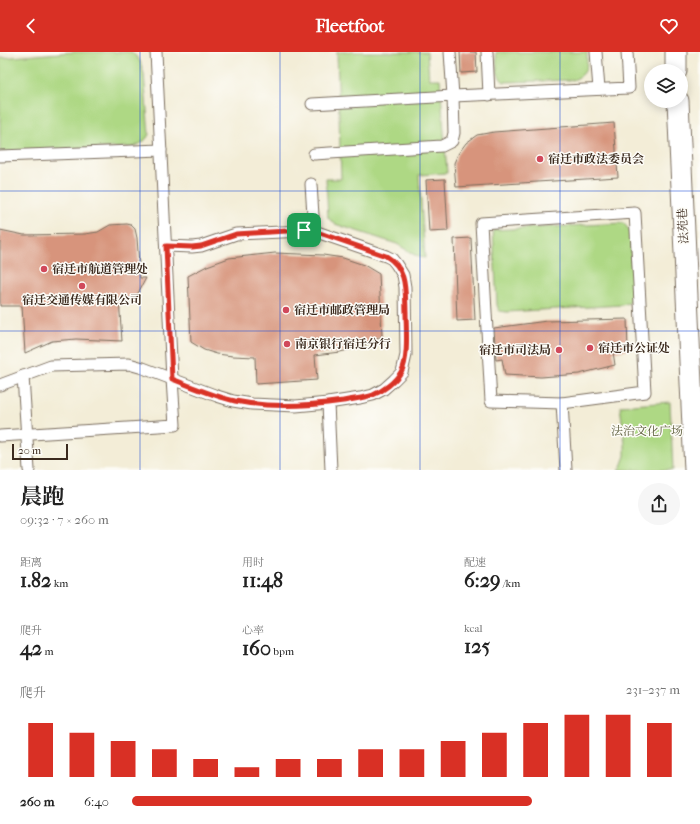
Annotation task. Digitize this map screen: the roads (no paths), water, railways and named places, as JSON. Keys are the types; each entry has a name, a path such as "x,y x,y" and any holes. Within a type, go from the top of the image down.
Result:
{"street":[{"path":"676,52 676,64"},
{"name":"法苑巷","path":"678,108 695,470"}],"lane":[{"path":"0,436 175,425 156,52"},
{"path":"314,154 442,146 452,141 454,133 450,52"},
{"path":"487,52 489,95"},
{"path":"596,52 598,89"},
{"path":"312,104 629,88 627,52"},
{"path":"0,156 161,150"},
{"path":"311,184 314,231"},
{"path":"635,213 645,392 562,403 491,401 481,223 635,213"},
{"path":"0,385 51,366 129,364 233,401 252,404 296,406 328,403 373,395 384,389 402,372 406,355 405,287 403,275 392,259 314,231 304,230 236,234 201,246 166,246"},
{"path":"23,376 29,470"},
{"path":"328,403 331,470"},
{"path":"562,403 566,470"}],"place":[{"name":"宿迁市政法委员会","path":"540,159"},
{"name":"宿迁市航道管理处","path":"44,269"},
{"name":"宿迁交通传媒有限公司","path":"82,286"},
{"name":"宿迁市邮政管理局","path":"286,310"},
{"name":"南京银行宿迁分行","path":"287,344"},
{"name":"宿迁市公证处","path":"590,348"},
{"name":"宿迁市司法局","path":"559,350"}],"park label":[{"name":"法治文化广场","path":"647,431"}]}
